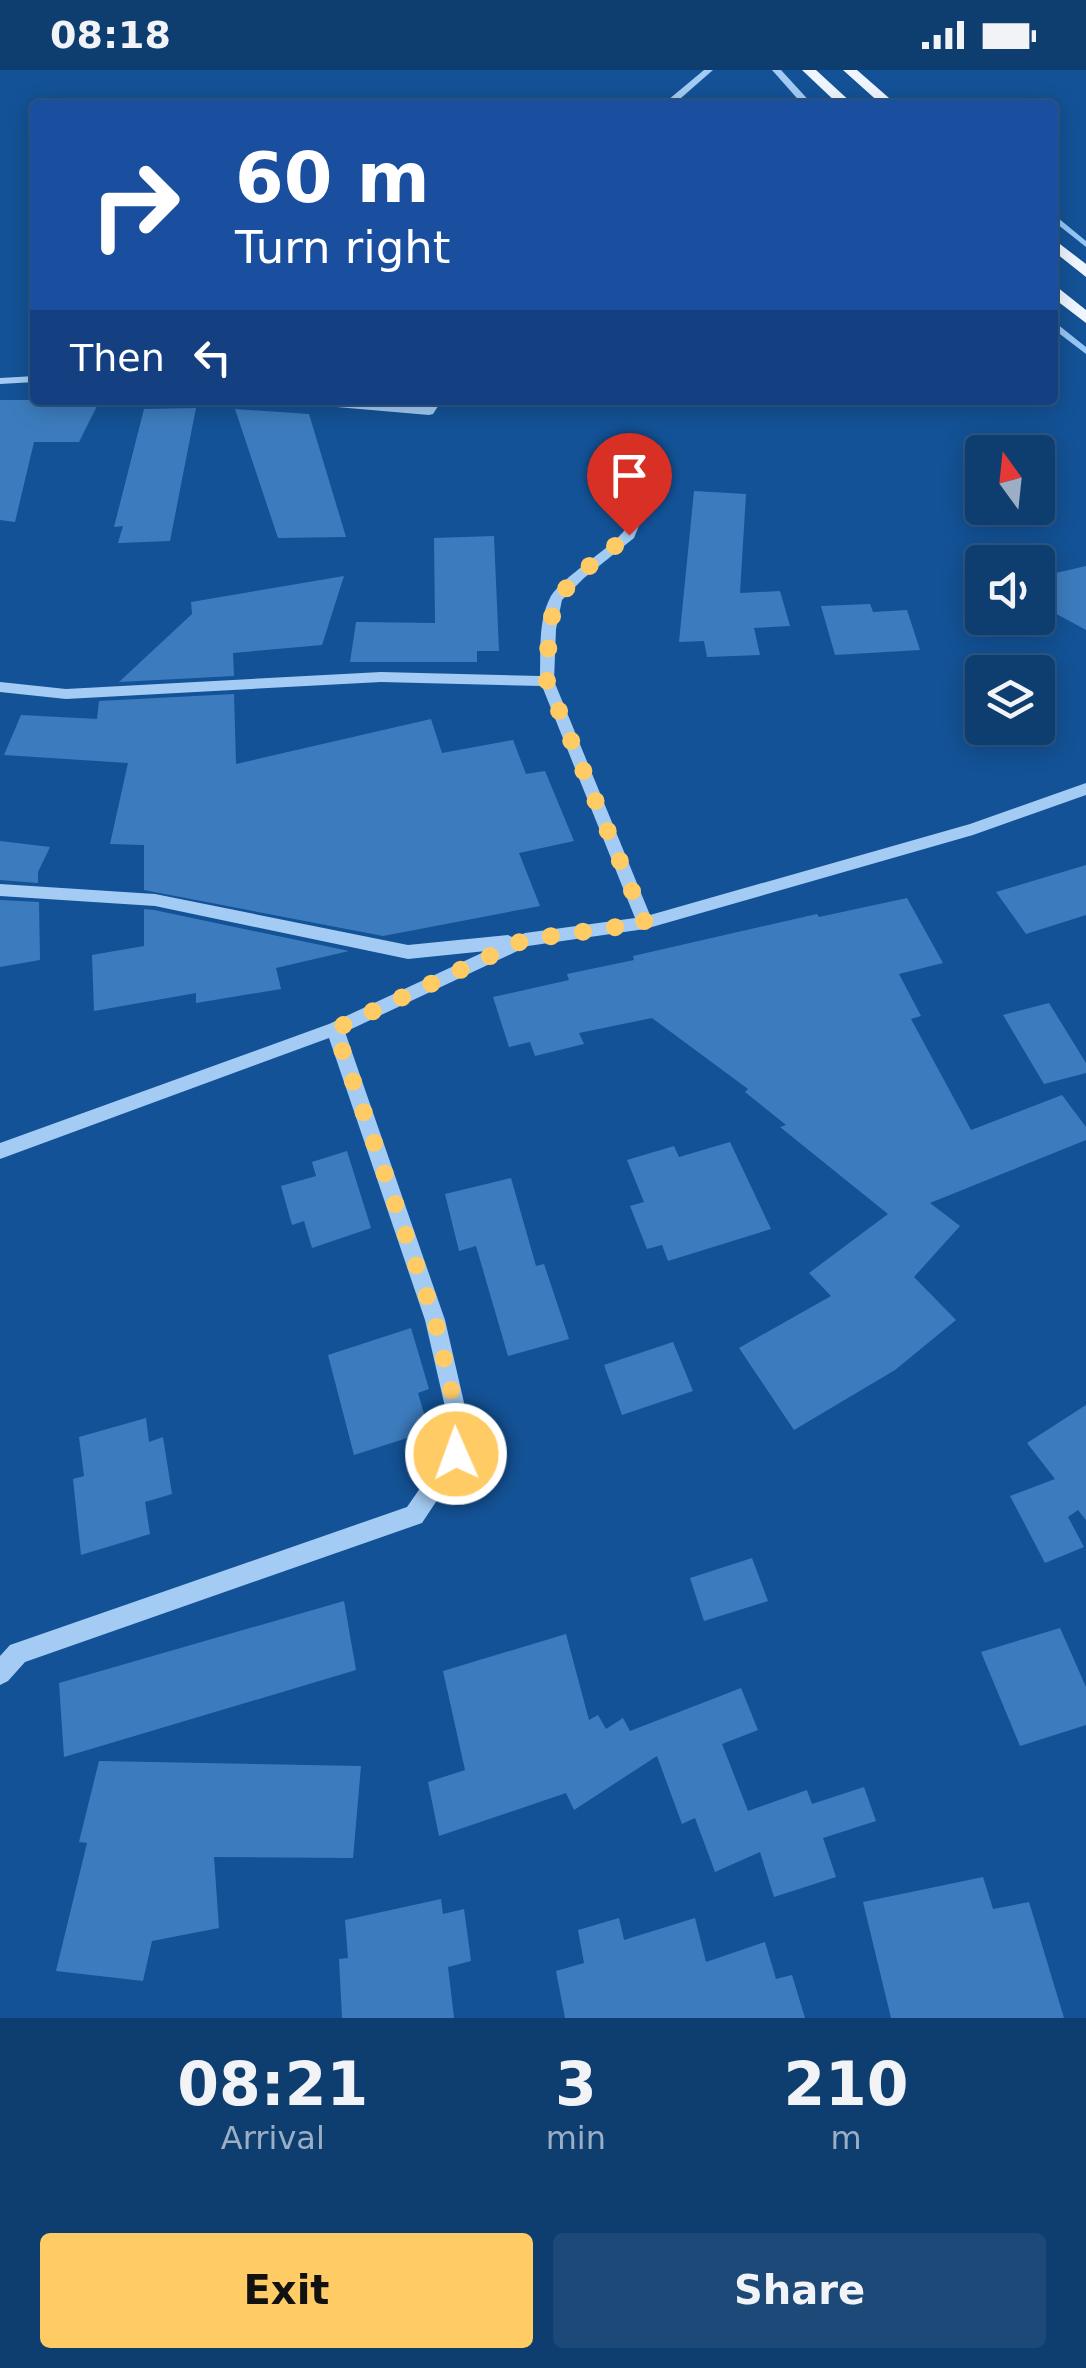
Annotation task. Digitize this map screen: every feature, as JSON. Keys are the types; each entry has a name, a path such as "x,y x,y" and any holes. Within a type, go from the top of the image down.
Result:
{"main road":[{"path":"808,70 841,100"},
{"path":"849,70 884,100"},
{"path":"1058,247 1086,272"},
{"path":"1058,293 1086,318"}],"street":[{"path":"673,100 709,70"},
{"path":"776,70 803,100"},
{"path":"0,381 30,379"},
{"path":"355,405 429,412 433,405"},
{"path":"629,500 634,523 629,535 578,575 556,600 549,629 547,681 645,923"},
{"path":"0,687 66,694 381,677 547,681"},
{"path":"0,890 156,900 408,952 645,923 972,829 1086,789"},
{"path":"0,1151 335,1029 524,940"},
{"path":"0,1673 18,1653 414,1515 456,1454 458,1420 435,1320 335,1029"}],"building":[{"path":"0,400 30,400 30,405 98,405 79,442 34,442 15,522 0,520"},
{"path":"196,408 170,541 118,543 123,526 114,527 144,409"},
{"path":"235,409 309,414 346,537 278,538"},
{"path":"694,491 746,494 740,593 780,591 790,626 754,628 760,655 707,657 704,641 679,642"},
{"path":"494,536 499,651 477,651 477,662 350,662 356,622 435,623 434,538"},
{"path":"1086,566 1086,630 1055,613 1055,573"},
{"path":"344,576 322,645 233,653 234,676 119,682 192,614 191,602"},
{"path":"870,604 873,612 907,610 920,650 835,655 821,606"},
{"path":"234,694 236,764 431,719 442,753 513,740 526,774 545,771 574,841 519,853 540,906 383,936 144,890 144,845 110,844 128,763 4,755 21,715 97,719 99,701"},
{"path":"0,841 50,847 38,872 38,883 0,880"},
{"path":"1086,865 1086,915 1026,934 996,892"},
{"path":"907,898 943,963 899,974 921,1016 911,1019 971,1130 1062,1095 1086,1127 1086,1140 930,1203 960,1226 914,1277 956,1320 895,1370 794,1430 739,1348 831,1296 809,1273 888,1214 780,1127 786,1125 745,1092 748,1089 652,1018 579,1033 584,1044 535,1056 530,1042 509,1047 493,997 569,980 567,974 634,960 633,956"},
{"path":"0,900 39,902 40,960 0,967"},
{"path":"144,909 349,951 276,968 281,989 196,1003 196,993 94,1011 92,955 144,946"},
{"path":"1049,1003 1086,1063 1086,1073 1044,1084 1003,1015"},
{"path":"730,1142 771,1229 668,1261 662,1245 647,1249 630,1206 644,1202 627,1160 674,1146 679,1157"},
{"path":"347,1151 371,1228 312,1248 304,1221 292,1225 281,1186 316,1176 312,1162"},
{"path":"511,1178 536,1266 544,1264 569,1339 508,1356 476,1246 459,1251 445,1194"},
{"path":"411,1328 429,1389 418,1393 429,1431 354,1455 328,1355"},
{"path":"673,1342 693,1391 622,1415 604,1365"},
{"path":"1086,1405 1086,1520 1078,1510 1068,1517 1084,1547 1045,1563 1010,1496 1055,1479 1027,1443"},
{"path":"146,1418 149,1442 163,1437 172,1494 145,1502 150,1534 81,1555 73,1479 84,1476 79,1437"},
{"path":"752,1558 768,1601 704,1621 690,1578"},
{"path":"344,1601 356,1670 64,1757 59,1683"},
{"path":"1060,1628 1086,1687 1086,1725 1020,1746 981,1652"},
{"path":"566,1634 589,1720 598,1715 606,1729 623,1718 630,1731 741,1688 758,1730 722,1744 748,1811 807,1790 812,1804 864,1787 876,1821 823,1838 836,1877 774,1897 760,1852 715,1872 695,1818 682,1824 657,1756 574,1810 566,1793 439,1836 428,1782 465,1770 443,1671"},
{"path":"99,1761 361,1766 353,1858 214,1857 219,1928 152,1941 143,1981 56,1971 87,1843 79,1842"},
{"path":"983,1877 993,1909 1029,1902 1064,2018 891,2018 863,1902"},
{"path":"441,1899 443,1914 464,1909 471,1961 448,1967 454,2018 342,2018 339,1959 348,1958 345,1920"},
{"path":"619,1918 624,1940 695,1918 706,1962 765,1942 776,1979 792,1975 805,2018 565,2018 556,1971 584,1963 578,1930"}],"waterway":[{"path":"1058,220 1086,245"},
{"path":"1058,328 1086,351"}],"route":[{"path":"456,1454 458,1420 420,1267 335,1029 524,940 645,923 547,681 549,629 556,600 578,575 629,535"}]}
